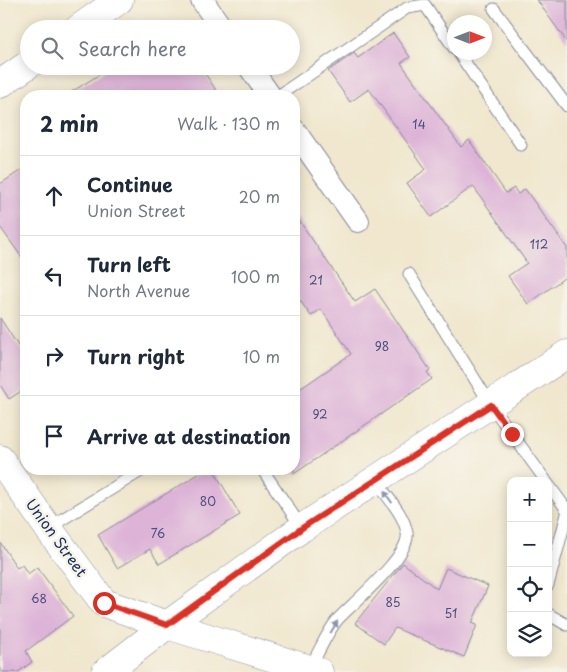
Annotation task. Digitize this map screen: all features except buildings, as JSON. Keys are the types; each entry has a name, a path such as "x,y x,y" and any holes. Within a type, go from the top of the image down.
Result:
{"main road":[{"path":"90,20 118,0"},
{"path":"2,79 20,69"},
{"path":"106,672 167,625 302,528 567,354"},
{"name":"Union Street","path":"0,459 104,603 167,625 314,671"}],"street":[{"path":"202,0 216,20"},
{"path":"255,75 266,90"},
{"path":"300,139 358,221"}],"lane":[{"path":"287,90 407,8 425,5 447,38"},
{"path":"494,9 567,106"},
{"path":"463,60 521,145"},
{"path":"409,274 491,405 543,477"},
{"path":"48,528 134,475"},
{"path":"266,475 302,528"},
{"path":"314,671 337,620 394,562 406,543 408,535 403,518 376,481"},
{"path":"552,489 567,510"},
{"path":"552,570 567,514"},
{"path":"552,616 567,625"}],"route":[{"path":"104,603 167,625 302,528 491,405 512,434"}]}
